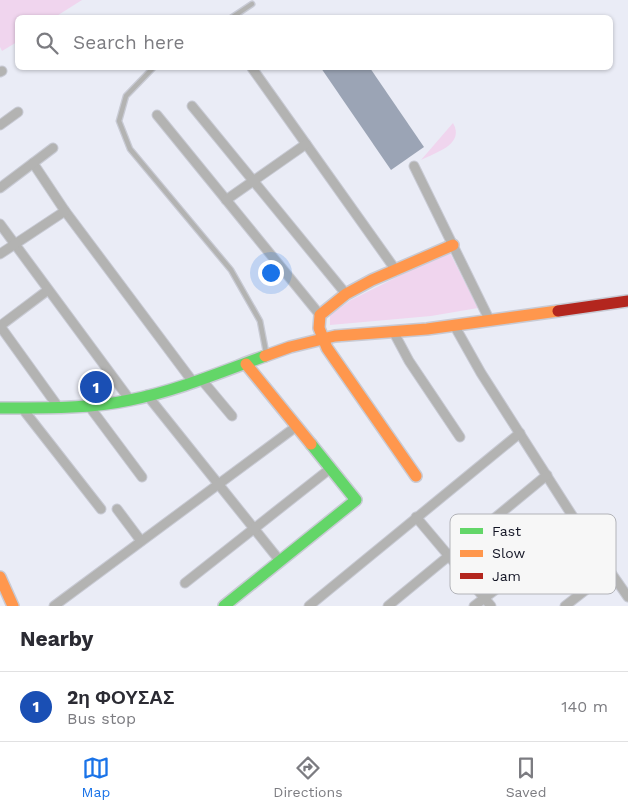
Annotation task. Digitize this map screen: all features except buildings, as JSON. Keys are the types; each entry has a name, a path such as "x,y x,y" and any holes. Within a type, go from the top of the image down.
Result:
{"street":[{"path":"253,70 395,269"},
{"path":"192,106 346,294"},
{"path":"0,125 18,112"},
{"path":"157,115 320,315 319,328 322,339 416,476"},
{"path":"226,200 306,144"},
{"path":"0,188 53,148"},
{"path":"33,163 65,211 197,381 232,416"},
{"path":"414,166 490,321"},
{"path":"0,254 65,211"},
{"path":"0,224 130,400"},
{"path":"320,315 346,294 395,269 453,245"},
{"path":"48,290 0,326 59,408"},
{"path":"0,408 59,408 130,400 197,381 266,356 335,336 490,321 628,301"},
{"path":"454,325 476,365 571,514"},
{"path":"393,331 409,361 460,437"},
{"path":"224,606 356,500 246,364"},
{"path":"148,395 280,561"},
{"path":"89,406 142,477"},
{"path":"22,408 101,509"},
{"path":"54,606 297,426"},
{"path":"308,606 520,434"},
{"path":"184,583 330,468"},
{"path":"499,514 547,475"},
{"path":"118,509 141,541"},
{"path":"416,517 450,558"},
{"path":"388,606 448,556"},
{"path":"0,577 13,606"},
{"path":"616,580 628,597"},
{"path":"481,594 491,606"},
{"path":"474,606 490,594"},
{"path":"565,606 580,594"}],"lane":[{"path":"236,15 252,4"},
{"path":"151,70 126,96 119,121 130,149 231,270 260,320 266,356"}],"shaded area":[{"path":"0,0 82,0 58,15 15,15 15,43 2,51 0,47"},
{"path":"453,123 456,130 452,142 421,160"},
{"path":"449,251 478,308 431,316 330,325 330,315 351,300"}],"traffic: fast":[{"path":"0,408 82,406 130,400 215,375 265,356"},
{"path":"224,606 356,500 311,444"}],"traffic: slow":[{"path":"416,476 327,348 319,328 320,315 346,294 372,280 453,245"},
{"path":"265,356 290,347 335,336 427,329 558,311"},
{"path":"246,364 311,444"},
{"path":"0,577 13,606"}],"traffic: jam":[{"path":"558,311 628,301"}],"place":[{"name":"2η ΦΟΥΣΑΣ","path":"96,387"}]}
